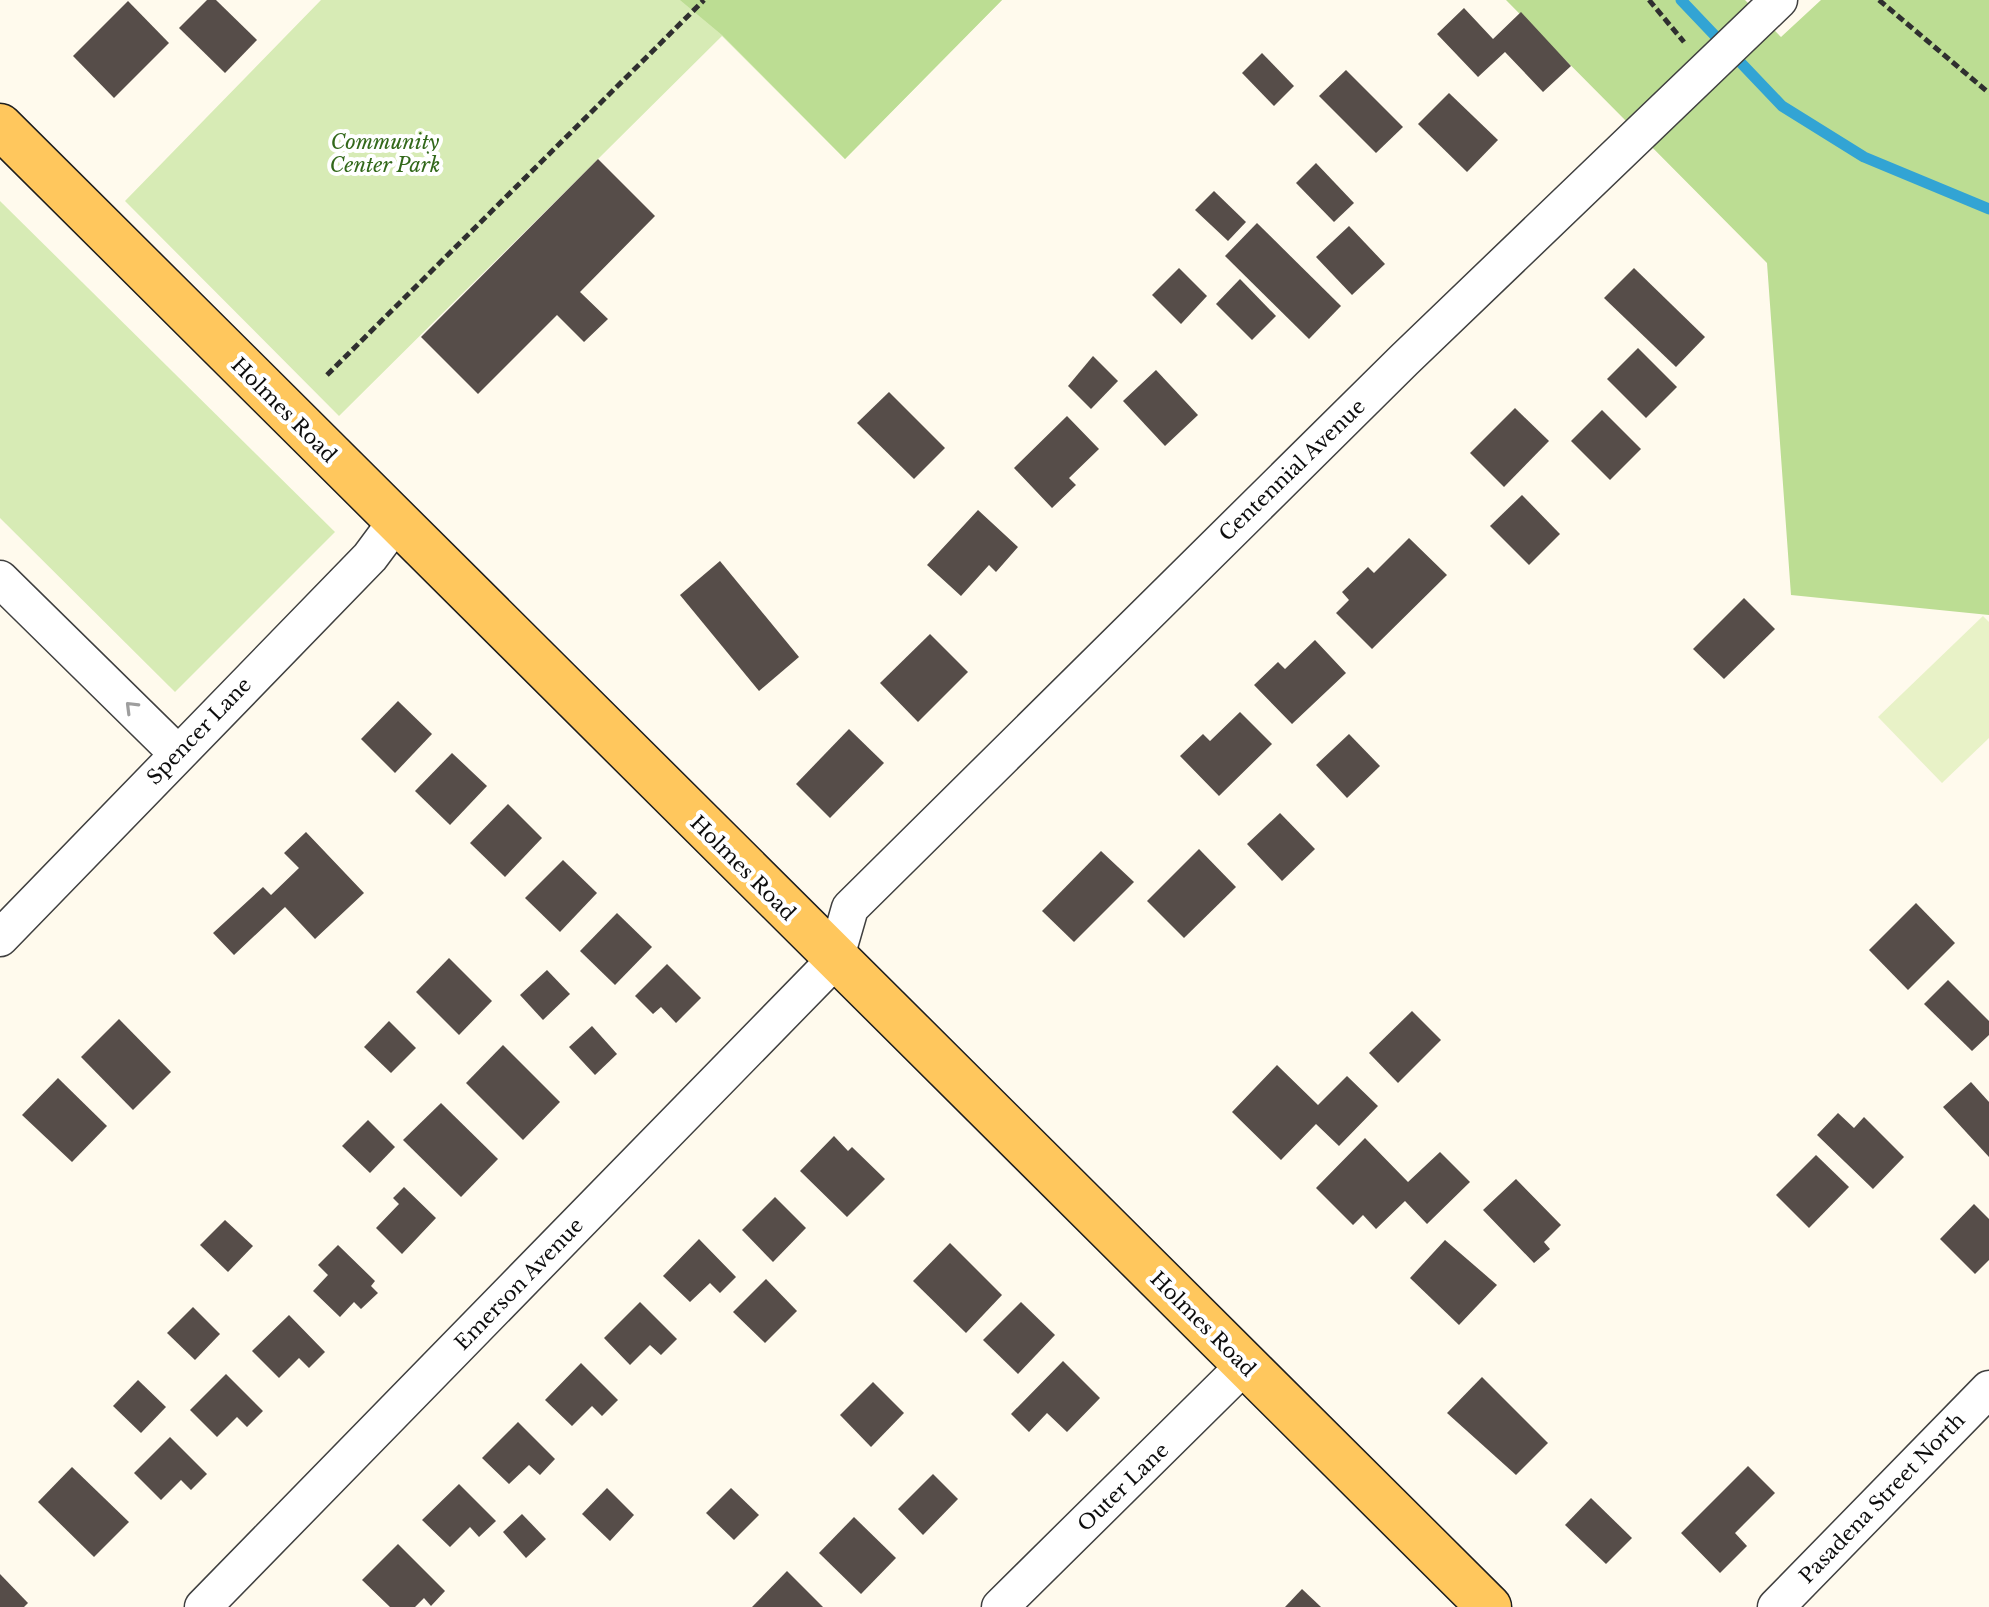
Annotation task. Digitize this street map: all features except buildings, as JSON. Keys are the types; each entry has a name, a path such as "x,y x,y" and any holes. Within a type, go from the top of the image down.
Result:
{"main road":[{"name":"Holmes Road","path":"0,126 835,960 1489,1607"}],"street":[{"name":"Centennial Avenue","path":"835,960 850,908 1404,360 1779,0"},
{"name":"Spencer Lane","path":"0,938 370,557 396,522"},
{"path":"0,579 177,753"},
{"name":"Emerson Avenue","path":"203,1607 835,960"},
{"name":"Outer Lane","path":"1000,1607 1245,1365"},
{"name":"Pasadena Street North","path":"1776,1607 1989,1389"}],"path":[{"path":"327,375 704,0"},
{"path":"1649,0 1709,68"},
{"path":"1879,0 1989,93"}],"green space":[{"name":"Community Center Park","path":"321,0 1002,0 845,159 722,36 339,416 125,201"},
{"path":"680,0 1002,0 845,159 722,35"},
{"path":"1506,0 1745,0 1781,37 1821,0 1989,0 1989,615 1791,595 1767,263"},
{"path":"0,201 335,532 175,692 0,518"},
{"path":"1983,616 1989,622 1989,738 1942,783 1878,717"}],"waterway":[{"path":"1681,0 1782,106 1864,157 1989,209"}]}
